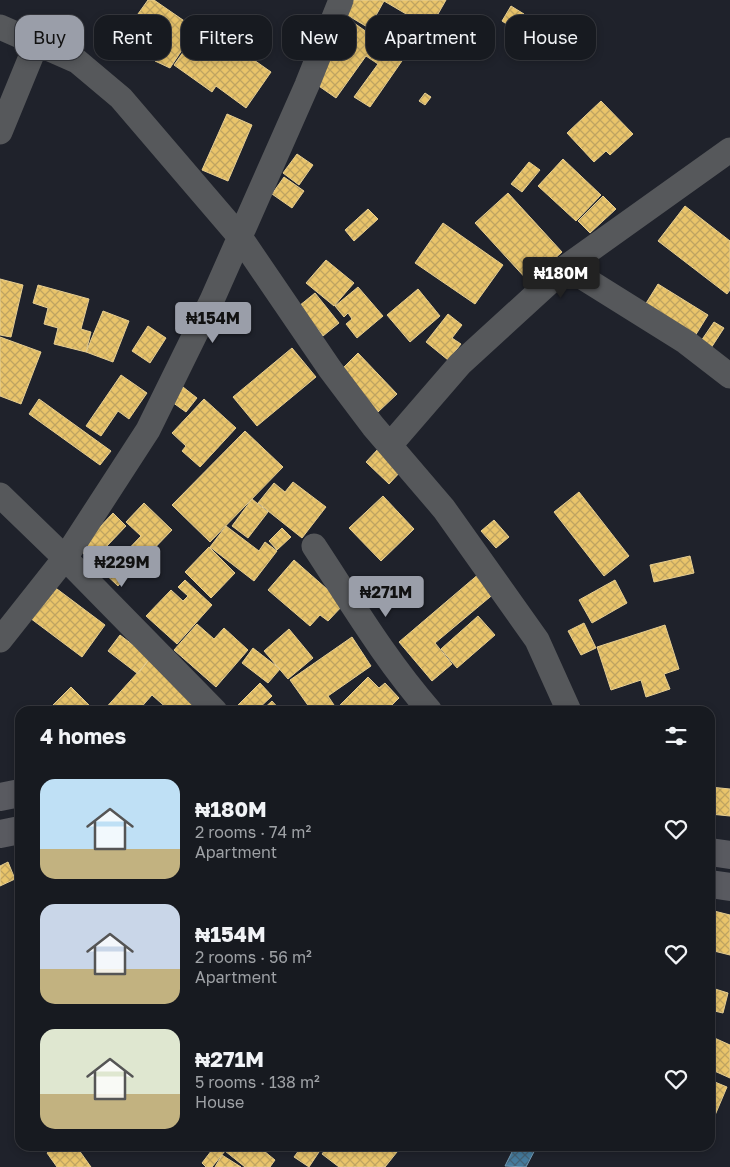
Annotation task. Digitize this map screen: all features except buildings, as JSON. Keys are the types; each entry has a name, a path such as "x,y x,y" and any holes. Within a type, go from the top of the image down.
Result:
{"main road":[{"path":"0,797 15,794"},
{"path":"0,834 15,831"},
{"path":"715,853 730,855"},
{"path":"715,885 730,887"}],"street":[{"path":"0,640 65,558 148,430 212,300 307,84 341,0"},
{"path":"0,27 15,33"},
{"path":"0,132 30,60"},
{"path":"75,60 121,98 240,237 330,369 444,509 537,640 567,706"},
{"path":"390,445 460,364 566,268 730,150"},
{"path":"566,268 686,342 730,376"},
{"path":"0,495 65,558 210,706"},
{"path":"314,546 381,647 426,706"}]}
